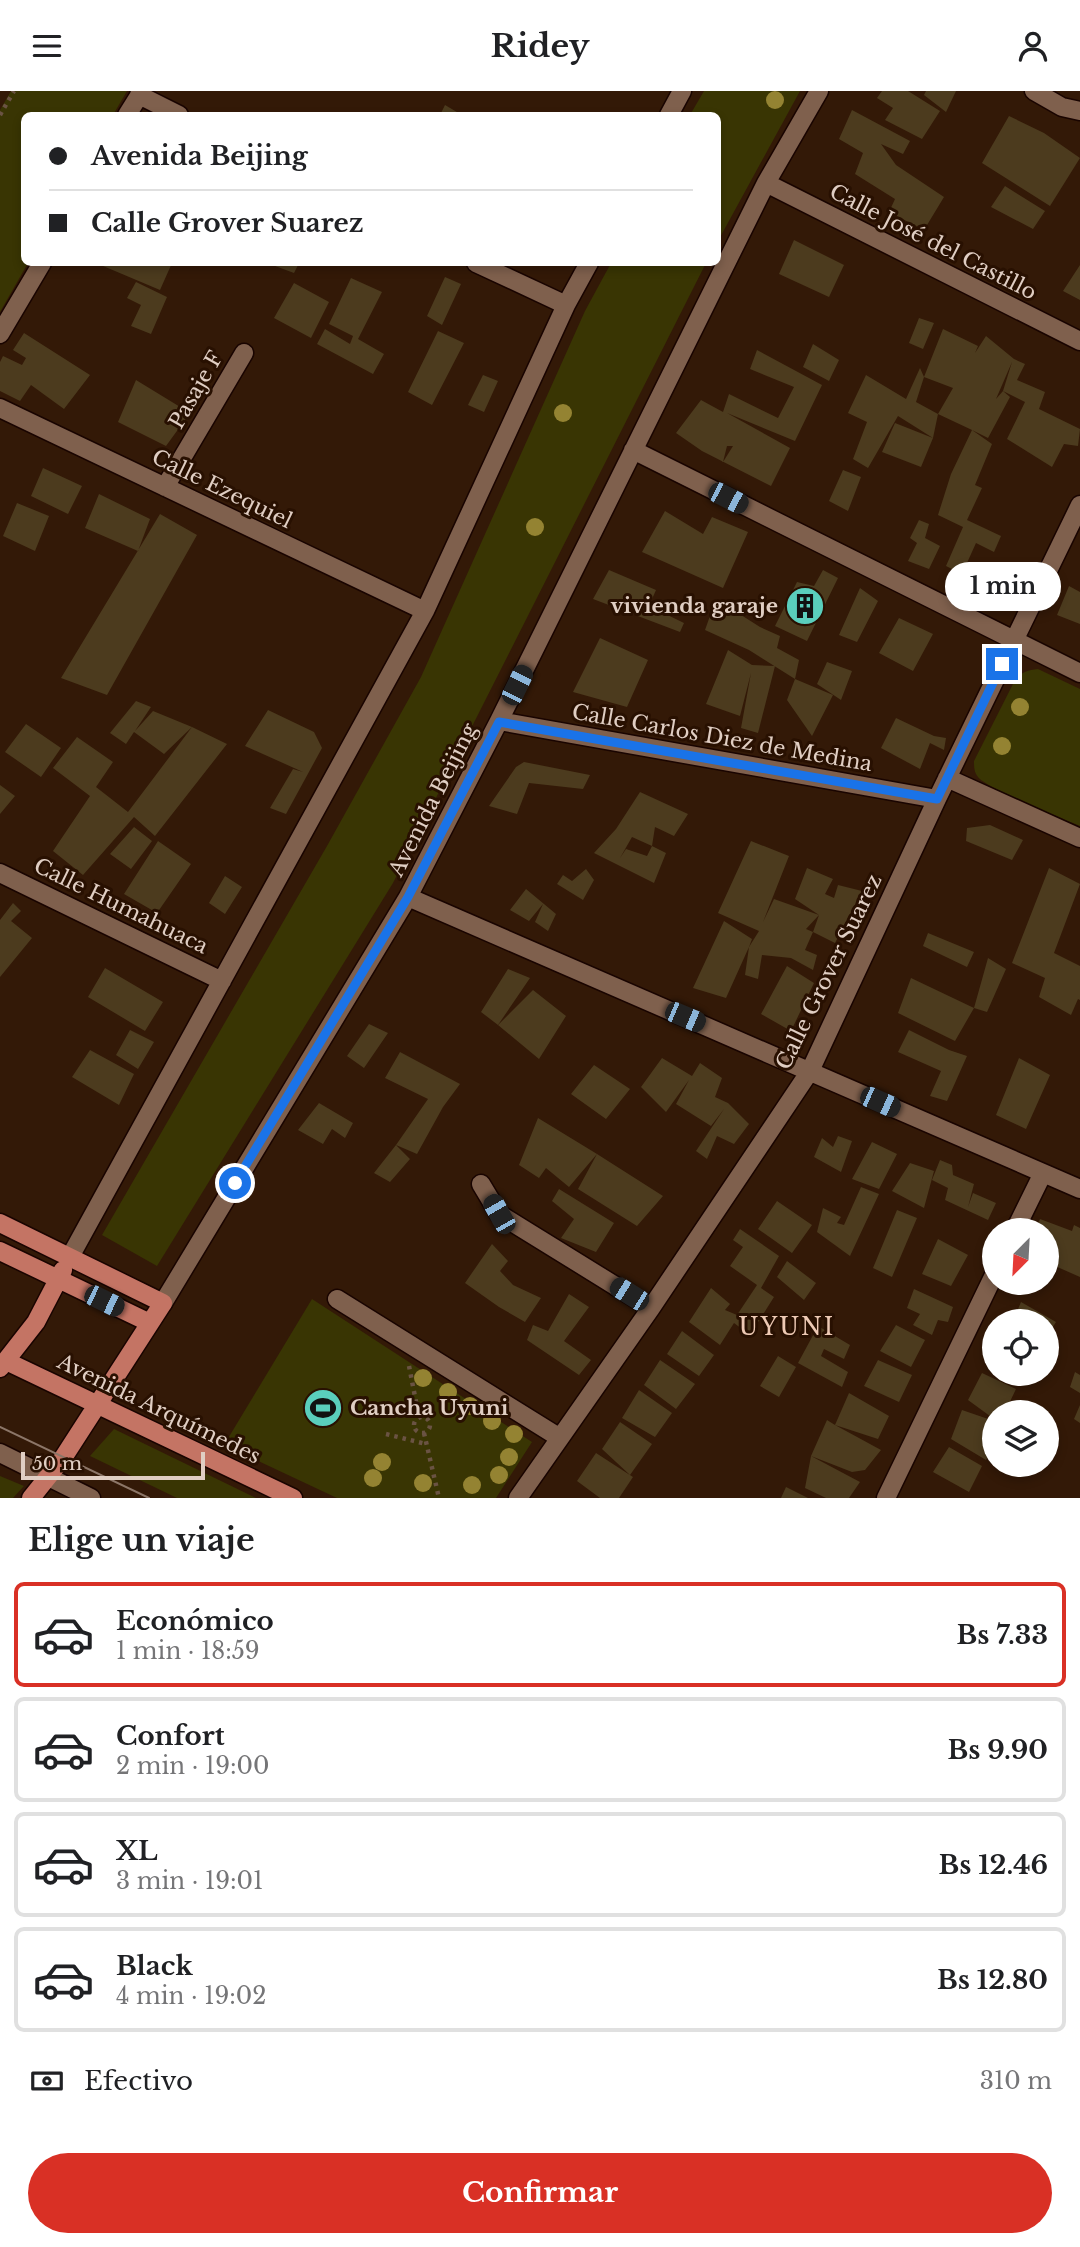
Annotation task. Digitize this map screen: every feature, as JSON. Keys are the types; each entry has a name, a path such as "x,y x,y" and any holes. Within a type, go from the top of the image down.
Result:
{"main road":[{"path":"0,1223 163,1303"},
{"path":"0,1251 150,1323"},
{"path":"3,1365 36,1322 70,1257"},
{"name":"Avenida Beijing","path":"31,1498 50,1476 163,1303"},
{"name":"Avenida Arquímedes","path":"3,1365 98,1404 293,1498"}],"street":[{"path":"671,112 682,91"},
{"name":"Avenida Beijing","path":"163,1303 408,897 499,722 766,183 819,91"},
{"path":"1034,91 1062,107 1080,111"},
{"path":"1062,107 1071,91"},
{"path":"129,112 141,93 174,112"},
{"name":"Calle José del Castillo","path":"766,183 1080,341"},
{"path":"0,334 40,266"},
{"path":"482,266 566,305"},
{"path":"70,1257 425,611 566,305 587,266"},
{"name":"Pasaje F","path":"165,487 244,353"},
{"name":"Calle Ezequiel","path":"0,408 425,611"},
{"path":"633,450 1080,673"},
{"name":"Calle Grover Suarez","path":"518,1498 651,1308 810,1071 947,778 1080,505"},
{"name":"Calle Carlos Diez de Medina","path":"499,722 937,799"},
{"path":"947,778 1080,838"},
{"name":"Calle Humahuaca","path":"0,873 222,981"},
{"path":"408,897 1080,1189"},
{"path":"1021,1218 1043,1173"},
{"path":"481,1184 499,1214 651,1308"},
{"path":"886,1498 984,1295"},
{"path":"337,1299 560,1438"},
{"path":"0,1453 90,1498"}],"path":[{"path":"0,115 14,91"},
{"path":"406,1342 419,1417 414,1426 416,1430 424,1433"},
{"path":"419,1417 424,1416 430,1421 429,1428 424,1433"},
{"path":"424,1433 439,1498"},
{"path":"386,1434 426,1444"}],"shaded area":[{"path":"11,91 127,91 115,112 21,112 21,266 26,266 0,312 0,110"},
{"path":"704,91 800,91 721,236 721,112 692,112"},
{"path":"609,266 704,266 393,883 157,1266 102,1235 327,846 421,677 585,311"},
{"path":"1038,669 1080,689 1080,826 995,788 978,777 975,771 974,761 1015,680 1025,672"},
{"path":"312,1299 532,1442 496,1498 337,1498 224,1445"},
{"path":"114,1429 256,1498 177,1498 90,1456"},
{"path":"0,1476 24,1486 13,1498 0,1498"}],"building":[{"path":"882,91 908,91 940,111 922,139 885,120 893,108 877,98"},
{"path":"926,91 956,91 946,112 924,95"},
{"path":"445,105 457,112 442,112"},
{"path":"852,110 910,141 903,154 881,144 896,165 944,197 924,230 889,212 895,199 855,174 863,153 839,139"},
{"path":"1009,116 1044,133 1080,158 1050,206 982,163"},
{"path":"1005,186 1045,211 1033,229 991,207"},
{"path":"794,240 844,265 829,297 779,274"},
{"path":"1080,265 1080,300 1063,291"},
{"path":"103,266 171,266 160,290"},
{"path":"275,266 298,266 294,273"},
{"path":"445,277 461,284 442,325 427,316"},
{"path":"351,278 382,292 358,339 384,354 373,374 317,344 325,329 350,344 353,336 329,324"},
{"path":"136,282 167,297 151,334 131,326 141,305 127,298"},
{"path":"294,283 329,302 311,338 274,318"},
{"path":"919,318 934,323 923,349 909,343"},
{"path":"943,329 978,346 975,353 986,336 1014,359 1025,364 1017,380 1045,392 1039,409 1080,429 1078,446 1064,444 1052,467 1007,439 1025,402 1003,391 1010,397 988,438 938,414 953,388 924,377","holes":["1012,362 1003,391 996,399"]},
{"path":"438,331 464,343 432,405 408,392"},
{"path":"24,333 90,375 64,409 31,385 20,401 0,391 0,362 3,356 22,365 26,358 13,350"},
{"path":"813,344 839,360 829,381 803,367"},
{"path":"757,350 822,385 795,441 727,413 790,448 771,486 723,462 702,451 676,433 701,400 723,412 729,394 778,418 794,387 750,369","holes":["727,446 733,446 723,462"]},
{"path":"920,368 924,377 916,402 938,414 933,438 898,416 868,468 853,459 867,422 848,413 866,375 906,399"},
{"path":"483,375 498,381 484,412 468,405"},
{"path":"136,380 190,413 166,446 118,422"},
{"path":"895,423 933,438 921,467 882,452"},
{"path":"972,430 992,444 975,485 982,488 967,520 1001,536 994,552 976,543 962,574 946,566 963,527 938,515 951,474"},
{"path":"43,468 82,486 68,514 31,496"},
{"path":"843,470 861,477 848,511 829,501"},
{"path":"99,494 150,519 138,551 85,528"},
{"path":"17,503 49,516 35,551 3,536"},
{"path":"665,511 703,534 712,517 748,532 723,588 642,552"},
{"path":"160,514 197,535 107,695 61,678"},
{"path":"919,520 929,524 925,538 940,546 929,569 908,561 917,543 910,538"},
{"path":"609,570 656,590 649,606 684,623 680,632 593,599"},
{"name":"vivienda garaje","path":"823,570 838,578 807,641 775,626 797,582 814,586"},
{"path":"962,574 980,591 974,605 951,595"},
{"path":"1069,586 1080,592 1080,624 1057,615"},
{"path":"860,588 878,601 857,642 839,635"},
{"path":"716,599 760,627 780,636 777,648 799,660 795,679 749,650 705,630"},
{"path":"899,618 933,634 913,671 879,653"},
{"path":"600,638 648,660 627,707 573,692"},
{"path":"728,650 752,665 775,666 758,733 741,728 751,673 740,716 706,704"},
{"path":"827,662 852,671 841,700 817,684"},
{"path":"795,679 833,695 812,736 787,700"},
{"path":"136,701 151,707 135,731 153,711 192,727 164,754 134,732 126,744 110,733"},
{"path":"268,710 314,732 322,748 286,814 270,808 293,769 303,772 245,746"},
{"path":"896,718 934,736 946,738 944,750 930,743 920,769 881,748"},
{"path":"26,724 61,748 41,777 5,752"},
{"path":"192,727 227,744 155,836 134,817 83,875 53,851 90,796 53,768 77,737 113,762 96,787 128,812"},
{"path":"524,762 590,775 583,789 529,783 517,814 489,806 516,767"},
{"path":"0,785 15,796 0,814"},
{"path":"640,792 688,814 674,836 655,827 652,846 666,853 654,883 594,853 616,829","holes":["632,837 652,846 647,856 626,849 620,858"]},
{"path":"990,825 1023,840 1012,860 966,841 967,828"},
{"path":"134,827 152,841 131,869 110,854"},
{"path":"158,841 191,864 157,913 124,894"},
{"path":"751,841 789,856 763,922 774,899 819,915 806,929 813,932 805,950 817,955 813,970 791,958 762,955 758,979 745,975 749,947 759,931 718,913"},
{"path":"807,868 833,879 825,894 834,898 838,885 862,891 835,943 813,932 819,915 795,899"},
{"path":"1049,868 1080,884 1054,953 1080,966 1080,1000 1078,999 1071,1015 1039,997 1045,978 1012,963"},
{"path":"586,869 594,880 583,900 557,884 563,875 572,881"},
{"path":"225,876 242,887 225,914 209,903"},
{"path":"526,889 556,914 548,931 535,922 543,904 529,921 510,910"},
{"path":"13,903 21,911 11,921 32,938 0,977 0,920"},
{"path":"724,921 752,939 726,998 693,988"},
{"path":"928,933 974,952 967,967 923,946"},
{"path":"988,958 1006,969 987,1012 974,1008"},
{"path":"787,966 814,983 791,1031 761,1014"},
{"path":"105,968 163,1002 145,1031 88,997"},
{"path":"508,969 530,978 498,1025 481,1012"},
{"path":"911,978 974,1008 955,1041 898,1013"},
{"path":"533,990 566,1016 539,1059 498,1025"},
{"path":"369,1024 388,1033 364,1068 347,1056"},
{"path":"130,1030 154,1042 138,1069 116,1055"},
{"path":"909,1030 967,1056 947,1101 930,1096 941,1071 898,1052"},
{"path":"90,1050 134,1074 119,1105 72,1077"},
{"path":"400,1052 460,1084 443,1107 417,1154 396,1145 428,1099 385,1078"},
{"path":"662,1058 692,1076 700,1063 722,1078 715,1097 728,1103 749,1124 734,1144 717,1136 707,1159 696,1151 724,1109 711,1126 676,1104 689,1080 666,1112 641,1087"},
{"path":"1019,1058 1050,1075 1026,1129 996,1115"},
{"path":"594,1065 630,1089 606,1119 571,1094"},
{"path":"319,1103 353,1123 345,1138 332,1129 323,1144 298,1130"},
{"path":"538,1118 597,1154 569,1187 546,1168 539,1178 519,1165"},
{"path":"838,1136 852,1141 841,1172 814,1157 822,1138 833,1147"},
{"path":"872,1142 897,1154 879,1189 852,1179"},
{"path":"396,1145 410,1159 390,1182 374,1173"},
{"path":"597,1154 663,1196 637,1226 578,1189"},
{"path":"940,1160 952,1165 953,1175 974,1184 968,1207 973,1193 996,1203 989,1218 945,1200 948,1188 932,1180"},
{"path":"910,1163 934,1171 924,1208 892,1191"},
{"path":"861,1187 879,1194 850,1256 817,1232 823,1208 841,1217 837,1223 844,1225"},
{"path":"559,1189 614,1223 596,1252 561,1238 574,1219 552,1201"},
{"path":"777,1201 812,1225 792,1253 758,1229"},
{"path":"897,1210 917,1218 892,1277 873,1268"},
{"path":"1074,1225 1080,1228 1080,1277 1059,1268 1059,1226 1072,1231"},
{"path":"740,1229 779,1256 761,1288 774,1297 750,1335 734,1323 720,1345 689,1322 711,1288 730,1304 725,1310 737,1315 757,1285 730,1266 743,1247 733,1240"},
{"path":"938,1239 968,1255 951,1286 922,1274"},
{"path":"492,1244 508,1261 500,1271 513,1285 541,1298 525,1322 465,1283"},
{"path":"787,1261 816,1283 804,1300 777,1277"},
{"path":"914,1289 953,1307 948,1322 938,1320 932,1335 913,1325 920,1314 907,1308"},
{"path":"569,1294 589,1307 564,1341 591,1360 579,1375 527,1340 533,1325 548,1331"},
{"path":"1021,1302 1033,1309 1018,1309"},
{"path":"896,1325 925,1340 911,1367 880,1351"},
{"path":"818,1326 850,1345 844,1359 824,1349 821,1356 848,1372 842,1387 798,1363"},
{"path":"682,1331 714,1355 699,1376 667,1354"},
{"path":"778,1356 796,1367 779,1397 760,1386"},
{"path":"660,1360 695,1384 676,1409 644,1385"},
{"path":"878,1360 912,1375 899,1402 864,1386"},
{"path":"1075,1372 1080,1375 1080,1393 1070,1387"},
{"path":"982,1373 982,1386 1010,1386 1016,1389 1011,1400 982,1400 982,1410 968,1400"},
{"path":"639,1390 672,1413 655,1437 622,1418"},
{"path":"849,1393 889,1416 878,1439 835,1425"},
{"path":"1080,1405 1080,1423 1074,1419"},
{"path":"962,1410 982,1417 982,1458 951,1439"},
{"path":"827,1420 881,1450 865,1470 852,1472 811,1456"},
{"path":"620,1422 652,1444 630,1475 602,1449"},
{"path":"949,1447 982,1466 969,1492 933,1472"},
{"path":"596,1453 633,1477 619,1498 600,1498 577,1481"},
{"path":"811,1456 860,1482 849,1498 826,1498 805,1488"},
{"path":"786,1487 808,1498 781,1498"}],"tram line":[{"path":"0,1427 149,1498"}],"place":[{"name":"vivienda garaje","path":"805,606"},
{"name":"Cancha Uyuni","path":"323,1408"}],"district":[{"name":"UYUNI","path":"787,1327"}],"route":[{"path":"235,1183 408,897 499,722 937,799 1002,664"}]}
